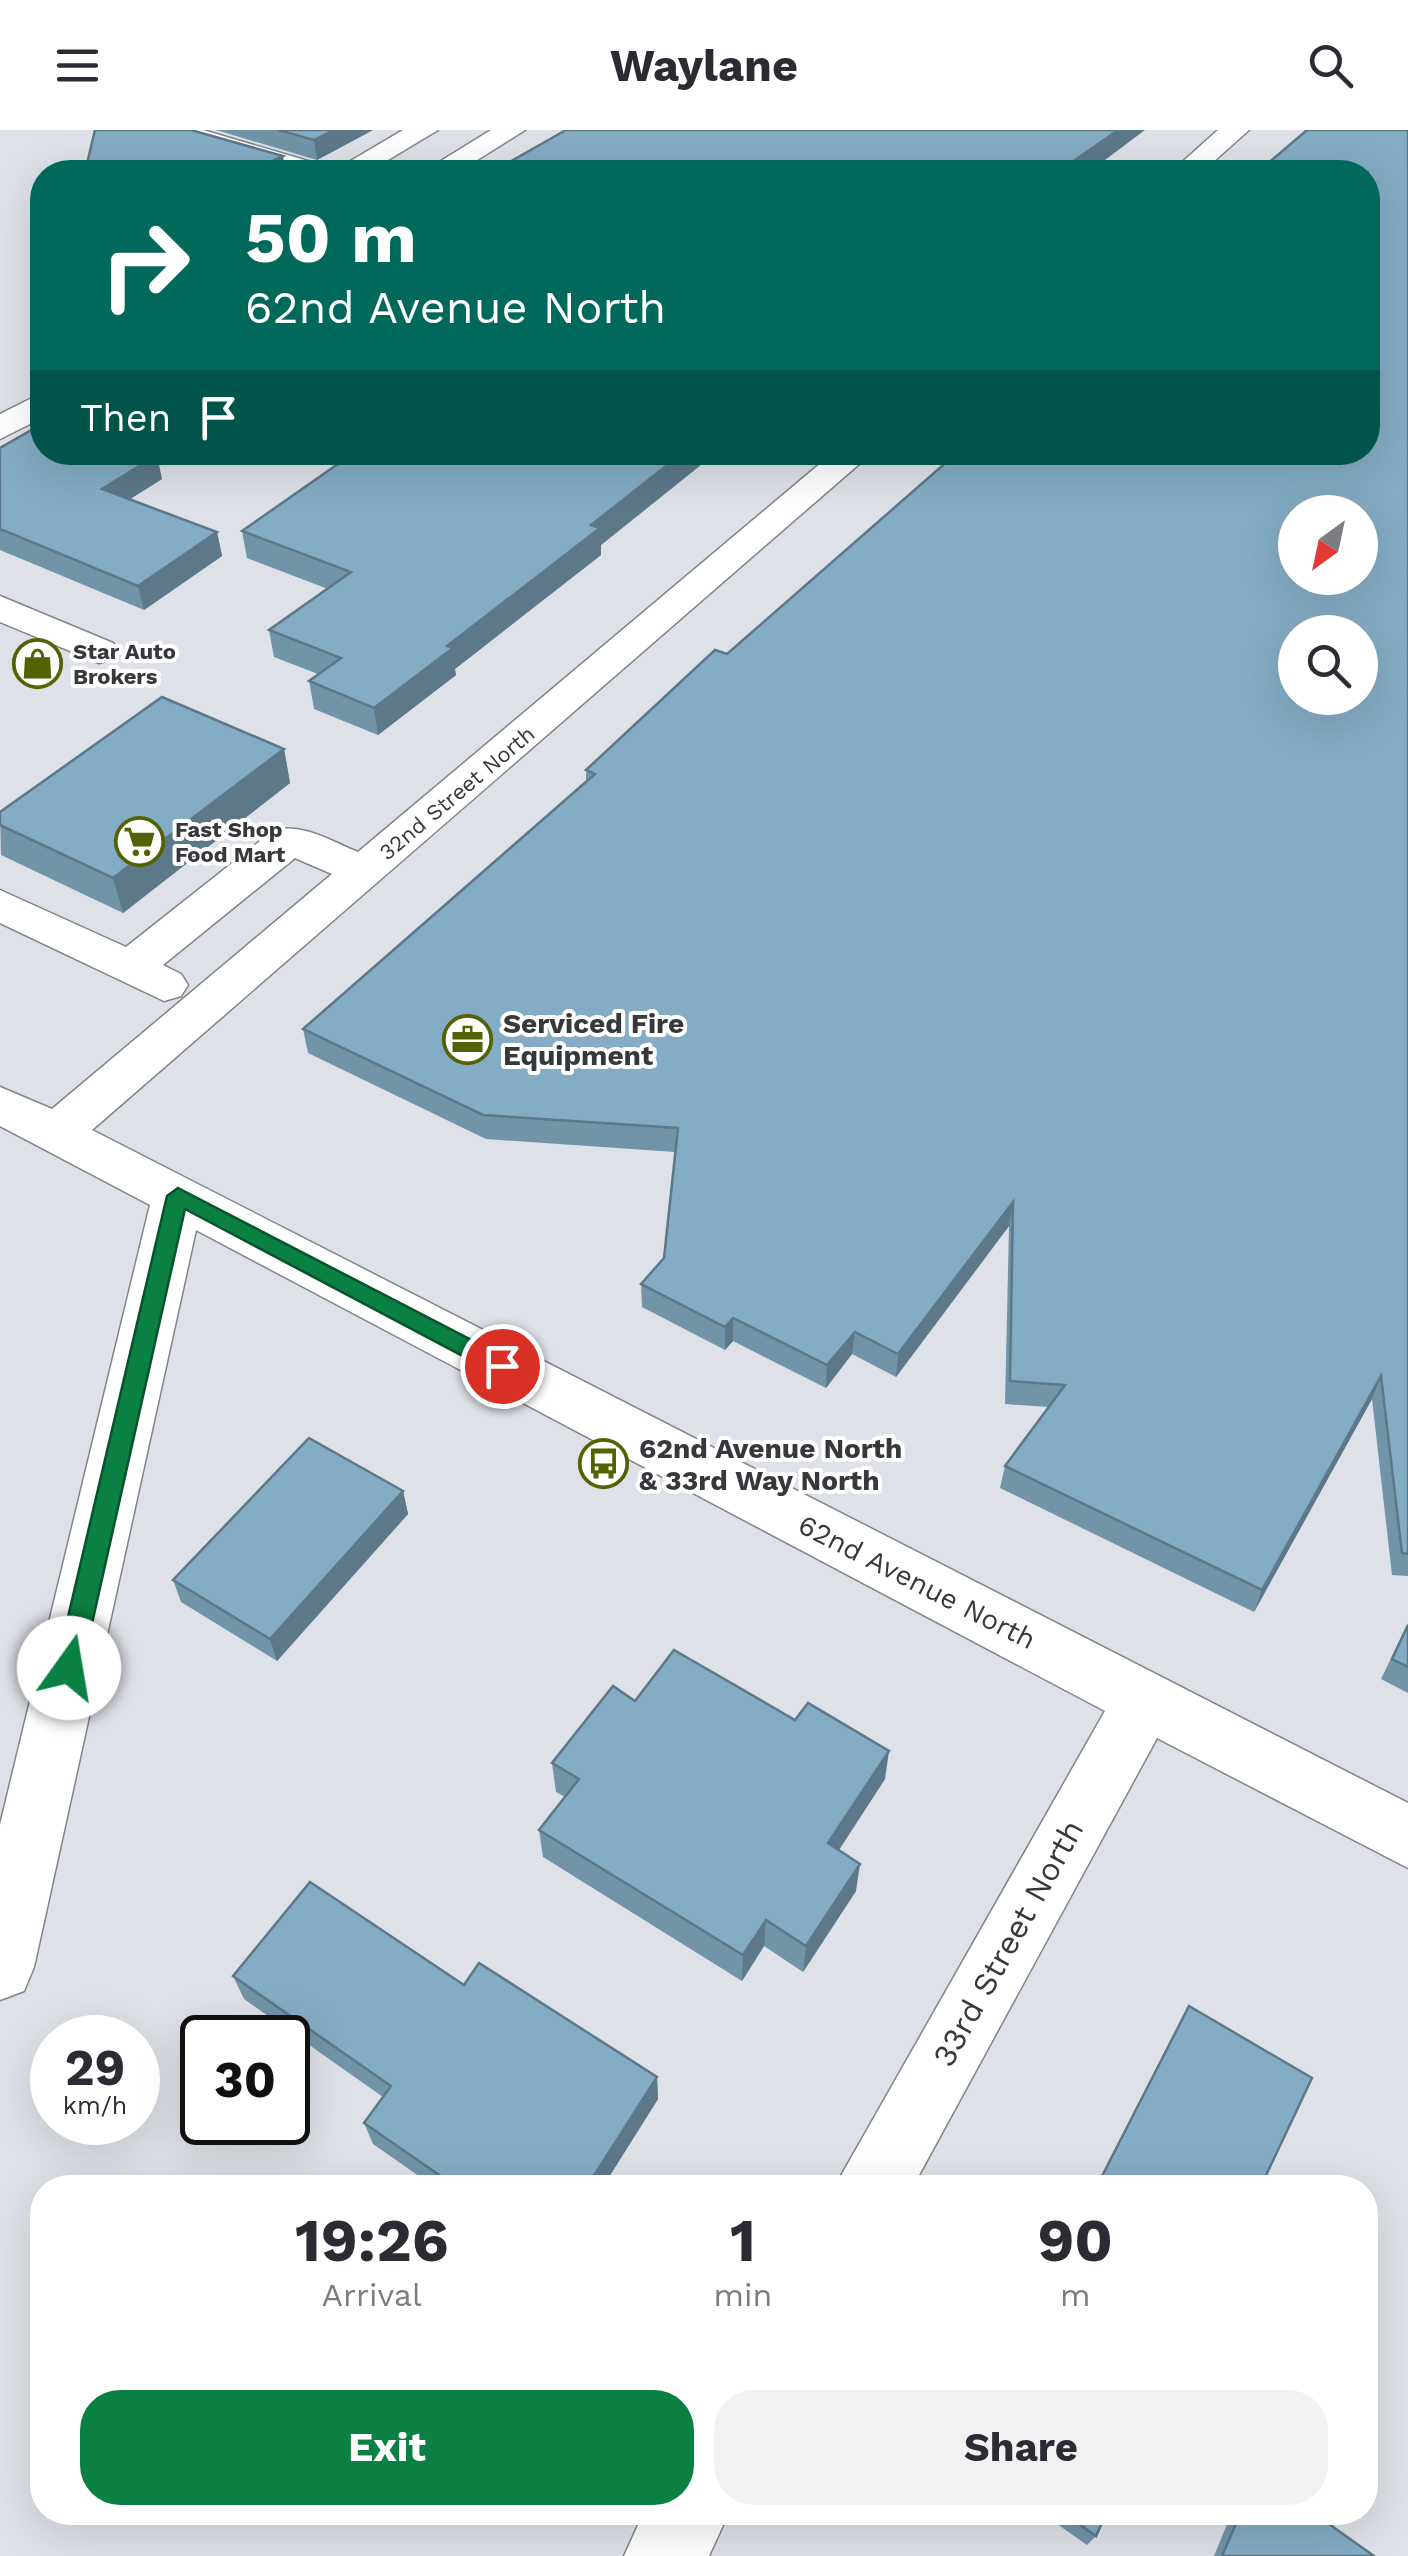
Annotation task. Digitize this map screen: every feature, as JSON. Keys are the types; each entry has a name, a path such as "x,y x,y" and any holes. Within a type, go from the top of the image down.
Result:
{"street":[{"path":"173,130 274,160"},
{"path":"369,160 424,130"},
{"path":"459,160 511,130"},
{"path":"1199,160 1235,130"},
{"path":"0,428 30,410"},
{"name":"32nd Street North","path":"57,1132 841,465"},
{"path":"0,608 99,651"},
{"path":"130,968 290,840 364,872"},
{"path":"0,905 206,1005"},
{"name":"62nd Avenue North","path":"0,1104 1408,1837"},
{"path":"0,1967 178,1196"},
{"name":"33rd Street North","path":"879,2175 1145,1699"},
{"path":"665,2556 682,2525"}],"building":[{"path":"95,130 191,130 283,156 274,160 88,160"},
{"path":"278,130 334,130 314,140"},
{"path":"566,130 1118,130 1075,160 513,160"},
{"path":"1307,130 1408,130 1408,1554 1402,1553 1381,1376 1262,1590 1005,1466 1065,1385 1010,1381 1013,1202 898,1354 855,1332 827,1365 733,1318 725,1327 641,1284 664,1258 678,1128 483,1115 303,1029 595,774 586,770 715,650 727,654 943,465 1380,465 1380,160 1272,160"},
{"path":"30,431 30,465 141,465 102,489 217,532 138,586 0,529 0,448"},
{"path":"336,465 667,465 591,525 600,528 447,646 453,648 374,708 309,681 341,658 269,630 351,572 242,531"},
{"path":"162,697 284,749 113,878 0,825 0,812"},
{"path":"309,1438 403,1491 270,1639 173,1580"},
{"path":"1408,1625 1408,1667 1392,1659"},
{"path":"674,1650 795,1720 808,1703 889,1751 828,1843 860,1864 806,1946 766,1920 743,1955 539,1830 579,1779 552,1763 613,1686 635,1701"},
{"path":"310,1882 464,1985 479,1963 657,2077 594,2175 439,2175 364,2123 391,2086 310,2030 310,2015 289,2015 233,1976"},
{"path":"1189,2006 1312,2078 1266,2175 1103,2175"},
{"path":"1080,2525 1101,2525 1096,2536"},
{"path":"1235,2525 1330,2525 1374,2556 1222,2556"}],"place":[{"name":"Star Auto Brokers","path":"38,664"},
{"name":"Fast Shop Food Mart","path":"140,842"},
{"name":"Serviced Fire Equipment","path":"468,1039"},
{"name":"62nd Avenue North & 33rd Way North","path":"604,1464"}],"route":[{"path":"69,1668 178,1196 502,1366"}]}
